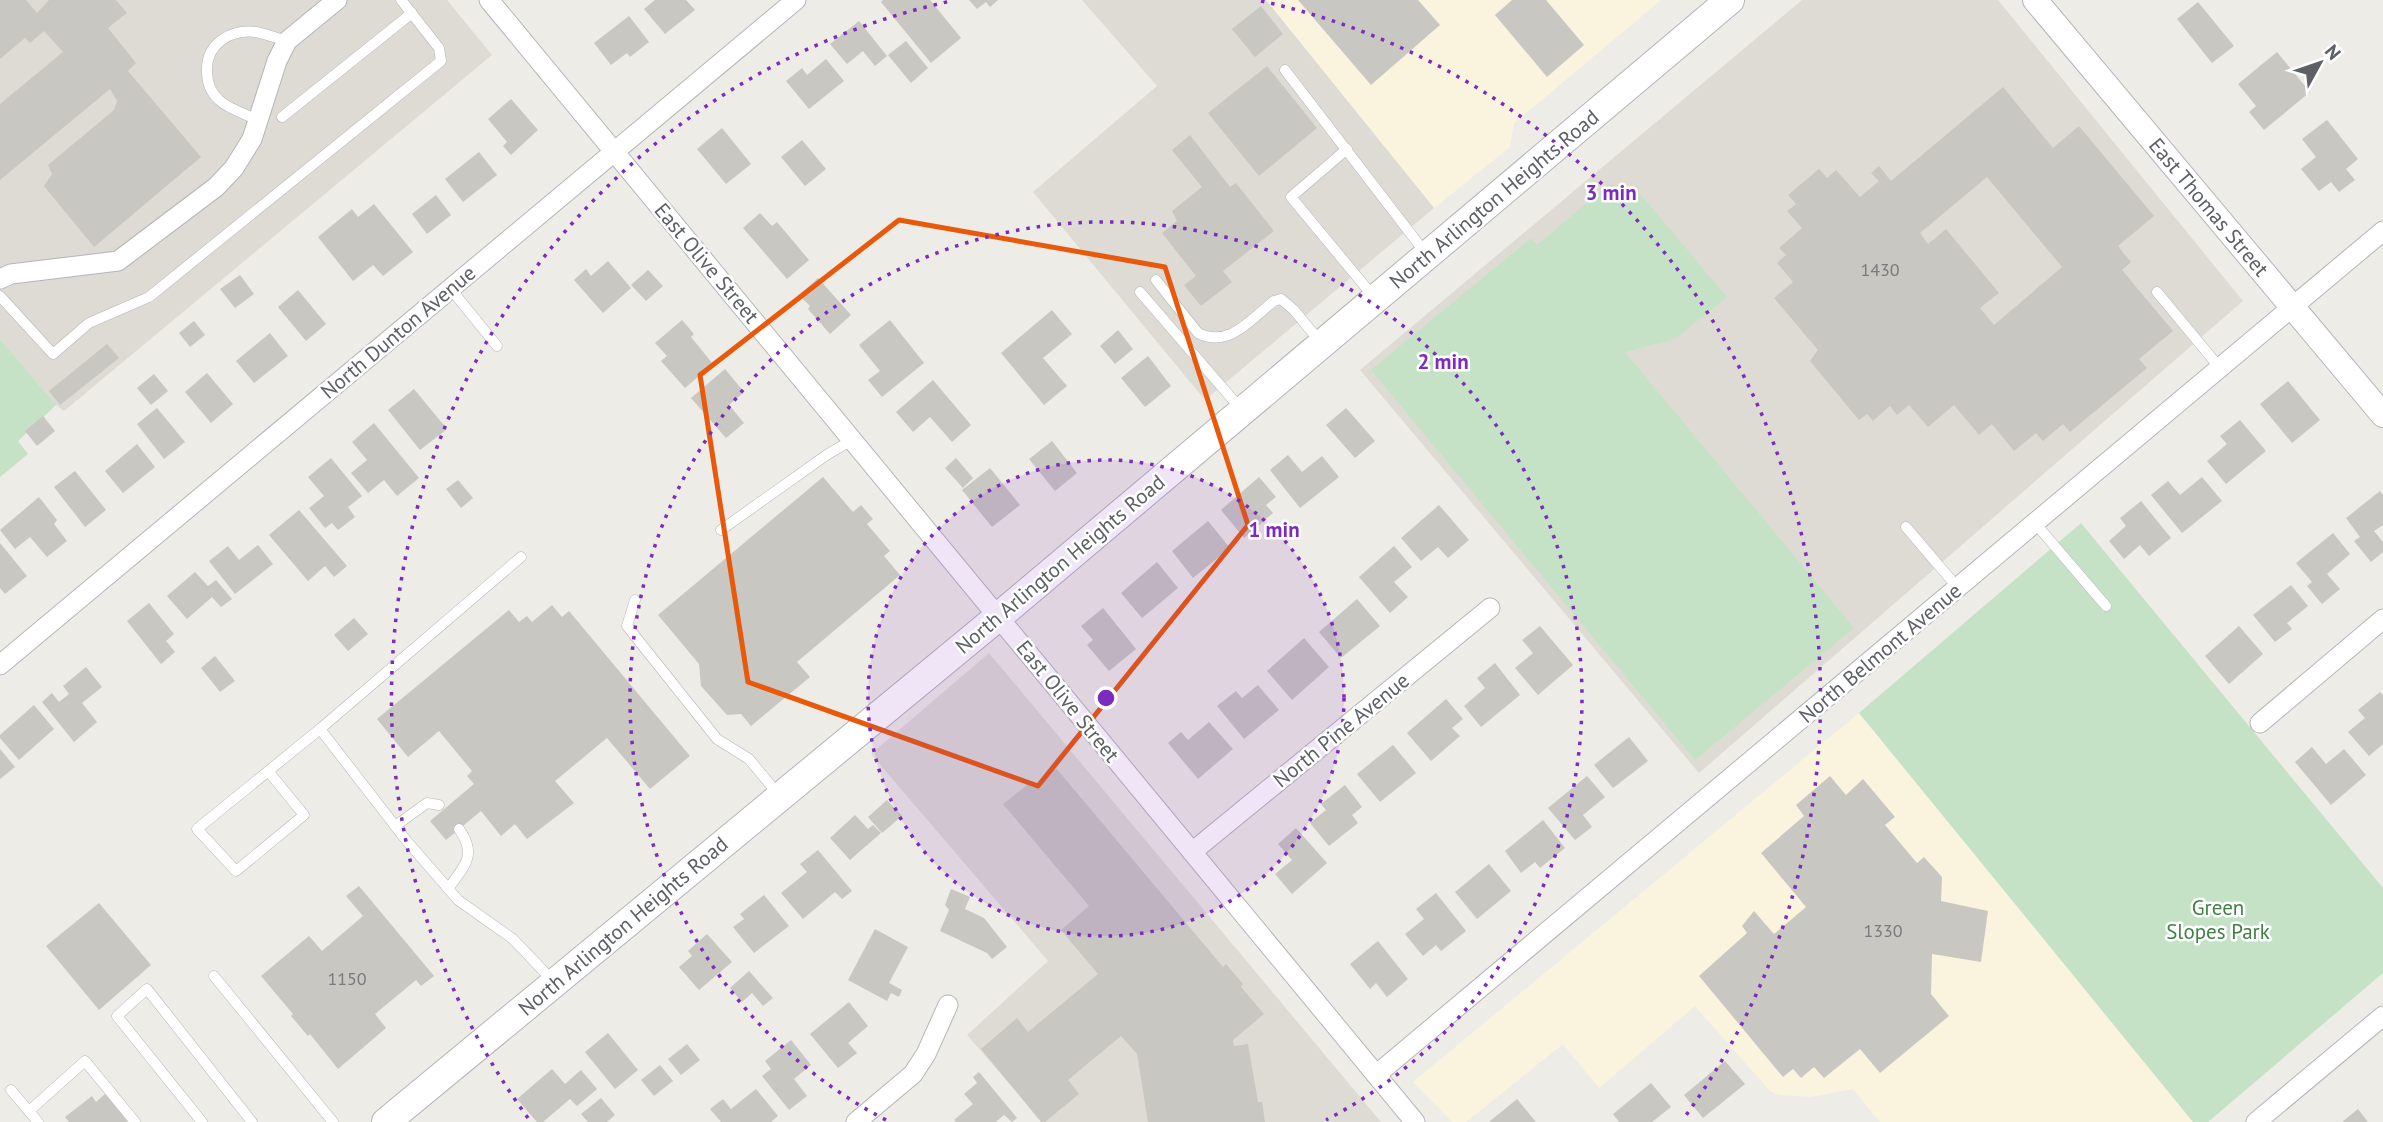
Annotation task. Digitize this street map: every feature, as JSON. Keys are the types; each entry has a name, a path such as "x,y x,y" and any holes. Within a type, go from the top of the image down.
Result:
{"main road":[{"name":"North Arlington Heights Road","path":"386,1122 998,617 1730,0"}],"street":[{"path":"0,279 10,274 118,261 216,187 234,168 252,139 276,61 287,41 337,0"},
{"name":"East Olive Street","path":"488,0 1415,1122"},
{"name":"North Dunton Avenue","path":"0,665 796,0"},
{"name":"East Thomas Street","path":"2035,0 2383,415"},
{"name":"North Belmont Avenue","path":"1376,1075 2383,231"},
{"name":"North Pine Avenue","path":"1192,852 1490,608"},
{"path":"2260,723 2383,619"},
{"path":"856,1122 913,1074 926,1054 948,1005"},
{"path":"2256,1122 2383,1016"}],"lane":[{"path":"0,296 53,354 89,323 149,297 441,61 439,48 401,0"},
{"path":"282,117 412,13"},
{"path":"258,120 220,102 212,93 207,81 207,62 212,48 223,38 237,33 255,32 287,41"},
{"path":"1285,70 1427,255"},
{"path":"1347,149 1291,197 1375,299"},
{"path":"1156,280 1198,333 1207,338 1227,337 1281,299 1294,310 1322,344"},
{"path":"450,288 497,346"},
{"path":"1140,292 1242,411"},
{"path":"2158,292 2220,368"},
{"path":"721,530 853,439"},
{"path":"2035,523 2106,606"},
{"path":"1906,527 1958,588"},
{"path":"268,771 304,815 236,871 197,829 268,771 320,729 522,556"},
{"path":"635,600 627,626 718,739 749,759 780,796"},
{"path":"320,729 395,826 458,900 513,939 555,982"},
{"path":"395,826 427,803 439,806"},
{"path":"448,889 470,853 469,846 458,829"},
{"path":"214,976 333,1122"},
{"path":"202,1122 117,1016 147,989 252,1122"},
{"path":"29,1111 85,1061 135,1122"},
{"path":"11,1090 38,1122"}],"highlighted area":[{"path":"899,220 1165,267 1248,525 1038,786 748,682 700,375"}],"shaded area":[{"path":"0,0 447,0 492,55 64,411 0,339"},
{"path":"1082,0 1266,0 1434,208 1205,400 1033,192 1157,86"},
{"path":"1266,0 1661,0 1514,123 1510,147 1434,208"},
{"path":"1802,0 1998,0 2243,301 1699,773 1360,370"},
{"path":"989,653 1381,1122 1043,1122 967,1035 1048,961 871,754"},
{"path":"1859,713 2193,1122 1880,1122 1853,1089 1811,1097 1780,1095 1770,1091 1695,1006 1599,1088 1563,1044 1466,1122 1452,1122 1413,1082"}],"green space":[{"path":"1609,184 1637,190 1727,297 1675,339 1625,352 1854,628 1695,760 1371,370 1531,238 1537,245"},
{"path":"0,339 56,405 18,441 28,454 0,477"},
{"name":"Green Slopes Park","path":"2081,523 2383,888 2383,973 2208,1122 2193,1122 1859,713"}],"building":[{"path":"0,0 26,0 37,13 49,0 116,0 127,13 108,28 136,63 128,71 201,157 94,247 44,186 52,174 48,165 114,110 117,101 110,89 0,180 0,104 63,52 44,31 30,43 25,38 0,59"},
{"path":"655,0 686,0 695,10 665,34 644,9"},
{"path":"930,0 961,38 931,63 881,2"},
{"path":"969,0 998,0 990,7 986,2 977,9"},
{"path":"1298,0 1418,0 1440,25 1371,85"},
{"path":"1512,0 1546,0 1584,45 1547,77 1495,15"},
{"path":"2198,2 2234,46 2212,63 2177,19"},
{"path":"1261,6 1283,34 1255,57 1232,29"},
{"path":"629,16 649,42 630,57 627,53 611,65 594,43"},
{"path":"859,21 887,56 875,66 863,51 847,64 830,44"},
{"path":"906,41 928,68 911,83 888,55"},
{"path":"2277,52 2310,92 2264,130 2249,112 2256,106 2238,84"},
{"path":"826,59 844,81 809,109 786,81 802,68 807,75"},
{"path":"1267,66 1317,128 1259,176 1208,113"},
{"path":"2003,87 2053,148 2079,126 2154,216 2118,246 2131,262 2122,270 2173,331 2139,359 2147,368 2070,432 2063,424 2043,441 2036,433 2014,451 1992,424 1979,435 1954,405 1928,427 1909,405 1897,415 1890,406 1873,421 1867,414 1859,420 1810,361 1818,350 1774,298 1793,282 1777,263 1786,255 1779,248 1802,228 1787,211 1796,204 1788,195 1819,169 1827,178 1836,170 1860,197 1879,181 1871,173 1879,166 1891,181","holes":["1987,177 2062,267 1994,325 1980,308 1999,293 1946,229 1928,244 1920,233"]},
{"path":"511,99 538,130 511,155 503,146 507,142 488,119"},
{"path":"2327,120 2358,159 2346,169 2355,180 2339,192 2331,182 2319,191 2301,169 2316,157 2302,139"},
{"path":"722,128 751,164 726,184 697,149"},
{"path":"1190,135 1230,187 1236,183 1274,231 1223,271 1232,282 1201,306 1184,285 1196,276 1162,233 1177,221 1172,211 1202,187 1172,150"},
{"path":"802,140 826,169 805,186 781,157"},
{"path":"479,152 497,175 463,202 445,179"},
{"path":"436,195 451,215 427,234 412,214"},
{"path":"374,204 413,252 383,276 373,265 353,281 318,237 352,209 358,217"},
{"path":"760,213 772,226 777,222 809,260 787,279 743,228"},
{"path":"608,261 631,288 603,313 574,280 586,269 591,276"},
{"path":"648,270 663,286 646,301 631,285"},
{"path":"240,275 254,294 235,308 220,289"},
{"path":"818,278 851,315 830,334 799,295"},
{"path":"298,290 326,324 306,341 278,307"},
{"path":"1052,310 1072,334 1043,358 1067,386 1044,405 1001,353"},
{"path":"682,320 694,334 691,337 713,364 685,388 661,361 667,356 655,343"},
{"path":"890,320 924,363 882,397 868,380 880,371 859,345"},
{"path":"194,321 205,335 190,347 179,333"},
{"path":"1118,330 1133,349 1115,364 1100,346"},
{"path":"270,333 288,356 254,383 236,361"},
{"path":"107,344 119,358 60,405 49,391"},
{"path":"1148,356 1171,386 1145,407 1121,378"},
{"path":"725,369 744,392 729,405 744,423 726,438 691,398"},
{"path":"207,373 233,404 211,423 185,392"},
{"path":"154,374 168,391 151,405 137,388"},
{"path":"933,380 971,425 952,442 930,417 913,432 896,412"},
{"path":"2288,381 2320,420 2292,443 2260,404"},
{"path":"414,389 447,429 420,450 388,410"},
{"path":"157,408 185,442 164,459 137,424"},
{"path":"1346,408 1375,441 1355,458 1326,425"},
{"path":"43,416 55,431 37,446 25,431"},
{"path":"2240,420 2266,451 2226,484 2207,461 2227,444 2220,436"},
{"path":"374,423 419,478 397,496 384,480 368,493 351,473 367,460 352,442"},
{"path":"1052,441 1077,473 1055,491 1029,459"},
{"path":"137,444 155,467 123,493 105,471"},
{"path":"1288,455 1302,472 1322,456 1339,477 1300,508 1270,470"},
{"path":"331,458 362,496 348,507 355,517 338,530 332,523 325,528 309,508 324,496 308,477"},
{"path":"956,458 973,478 963,488 945,468"},
{"path":"990,468 1020,505 992,527 962,490"},
{"path":"75,471 106,510 85,527 54,487"},
{"path":"823,477 853,512 861,505 873,519 867,524 890,551 884,556 900,575 797,662 810,677 751,726 741,714 727,715 701,686 699,664 658,615"},
{"path":"1259,477 1276,497 1266,505 1273,513 1244,538 1221,510"},
{"path":"2202,477 2222,501 2182,533 2151,495 2168,481 2180,495"},
{"path":"458,480 473,498 461,508 446,489"},
{"path":"2380,491 2383,495 2383,525 2374,531 2383,542 2383,552 2371,562 2354,541 2360,537 2346,518"},
{"path":"39,497 57,520 54,524 67,541 47,557 30,537 15,549 0,530"},
{"path":"2141,501 2171,538 2149,556 2140,545 2124,559 2109,541 2126,526 2120,518"},
{"path":"1439,505 1469,540 1448,558 1438,547 1421,561 1401,538"},
{"path":"299,510 347,566 334,577 325,566 308,581 269,535"},
{"path":"1208,521 1230,548 1193,578 1172,551"},
{"path":"2333,533 2350,554 2327,574 2340,589 2322,604 2307,586 2312,582 2296,563"},
{"path":"0,543 27,576 5,594 0,588"},
{"path":"258,545 273,564 235,594 209,561 228,546 239,560"},
{"path":"1394,546 1412,567 1394,582 1408,597 1390,613 1359,577"},
{"path":"1157,562 1178,588 1142,618 1121,593"},
{"path":"195,572 208,586 216,580 232,599 221,607 212,597 187,619 167,596"},
{"path":"2291,585 2308,606 2287,623 2292,629 2275,642 2253,615"},
{"path":"1357,599 1380,626 1341,658 1319,632"},
{"path":"149,603 174,634 166,641 175,652 161,664 127,621"},
{"path":"552,605 562,617 569,611 690,756 650,789 607,738 555,781 574,803 527,839 515,824 501,836 481,811 446,840 430,821 474,784 467,776 472,771 439,731 408,757 377,719 509,610 519,622 527,616 532,622"},
{"path":"1103,608 1136,649 1109,671 1087,645 1093,640 1081,626"},
{"path":"354,618 368,634 348,651 334,635"},
{"path":"1540,626 1573,665 1538,695 1515,668 1533,653 1522,640"},
{"path":"2239,626 2263,654 2229,684 2205,656"},
{"path":"1304,638 1329,667 1292,700 1267,671"},
{"path":"215,656 235,681 220,692 201,668"},
{"path":"1495,663 1520,695 1481,727 1464,706 1485,688 1477,678"},
{"path":"86,667 102,687 82,703 97,722 74,742 42,702 52,693 59,702 69,694 63,686"},
{"path":"1258,685 1279,710 1244,739 1217,706 1236,691 1242,698"},
{"path":"2380,692 2383,695 2383,744 2369,756 2348,732 2365,718 2358,710"},
{"path":"1446,699 1463,719 1452,728 1460,736 1431,761 1407,733"},
{"path":"34,705 54,729 19,760 0,735"},
{"path":"1209,722 1233,749 1198,779 1168,743 1181,732 1188,740"},
{"path":"1629,737 1648,761 1613,788 1594,765"},
{"path":"1393,745 1416,773 1380,802 1357,774"},
{"path":"2312,747 2326,764 2344,749 2366,775 2331,805 2295,762"},
{"path":"0,749 15,767 0,779"},
{"path":"1056,768 1223,967 1226,964 1243,984 1241,987 1264,1014 1233,1040 1234,1046 1248,1044 1258,1102 1262,1102 1265,1122 1148,1122 1137,1054 1121,1036 1068,1080 1079,1094 1045,1122 1041,1122 981,1049 1017,1018 1028,1032 1098,974 1061,930 1089,906 1003,804 1032,781 1036,785"},
{"path":"1587,776 1605,797 1583,815 1592,827 1575,840 1548,808"},
{"path":"1830,776 1846,795 1863,779 1895,817 1885,825 1917,863 1924,857 1942,877 1941,901 1988,911 1981,962 1932,954 1931,994 1949,1016 1880,1073 1860,1049 1824,1078 1814,1067 1801,1078 1793,1069 1783,1077 1699,976 1747,933 1742,926 1754,911 1774,934 1806,907 1761,853 1804,816 1796,805"},
{"path":"1345,785 1362,807 1352,815 1358,823 1329,846 1310,823 1326,810 1321,804"},
{"path":"887,800 902,816 882,833 868,817"},
{"path":"855,815 868,829 873,825 881,833 850,860 830,838"},
{"path":"1543,820 1565,848 1540,868 1535,862 1521,873 1505,851"},
{"path":"1296,828 1327,863 1292,894 1275,874 1292,860 1278,844"},
{"path":"818,850 852,891 842,899 835,892 803,919 781,893 807,872 800,864"},
{"path":"1489,864 1511,891 1477,919 1455,892"},
{"path":"359,886 434,976 421,986 416,980 375,1014 386,1028 338,1069 310,1034 308,1036 291,1016 293,1014 261,976 309,936 322,951 363,916 346,896"},
{"path":"951,889 970,897 965,909 984,918 1007,947 992,959 987,953 940,931 949,910 945,905"},
{"path":"1436,893 1466,931 1441,951 1436,945 1423,956 1405,934 1424,919 1416,909"},
{"path":"764,895 789,926 754,953 733,927 744,919 740,914"},
{"path":"99,903 151,965 99,1010 46,946"},
{"path":"875,929 908,947 889,983 902,990 899,997 891,993 887,1001 848,980"},
{"path":"707,934 732,962 699,990 679,967 692,956 688,951"},
{"path":"1378,941 1408,979 1387,997 1376,983 1370,989 1350,964"},
{"path":"749,971 773,998 763,1006 752,993 742,1002 730,988"},
{"path":"849,1002 868,1026 848,1043 857,1053 838,1068 810,1034"},
{"path":"608,1033 638,1070 615,1089 585,1052"},
{"path":"791,1040 811,1065 794,1079 807,1096 789,1110 762,1076 771,1069 765,1061"},
{"path":"687,1044 700,1060 681,1075 668,1059"},
{"path":"1725,1061 1745,1084 1703,1118 1684,1095"},
{"path":"660,1065 673,1081 654,1096 641,1080"},
{"path":"552,1069 565,1084 581,1070 597,1089 577,1106 570,1099 543,1122 537,1122 517,1099"},
{"path":"979,1072 1017,1118 1012,1122 1004,1115 996,1122 954,1120 973,1104 964,1094 977,1083 973,1077"},
{"path":"1651,1083 1671,1107 1652,1122 1619,1122 1613,1114"},
{"path":"756,1089 778,1116 771,1122 721,1122 710,1109 723,1099 731,1109"},
{"path":"105,1094 128,1122 69,1122 65,1117 92,1096 96,1102"},
{"path":"601,1098 615,1115 607,1122 588,1122 581,1114"},
{"path":"1517,1099 1536,1122 1489,1122"},
{"path":"2358,1109 2368,1122 2342,1122"}]}
